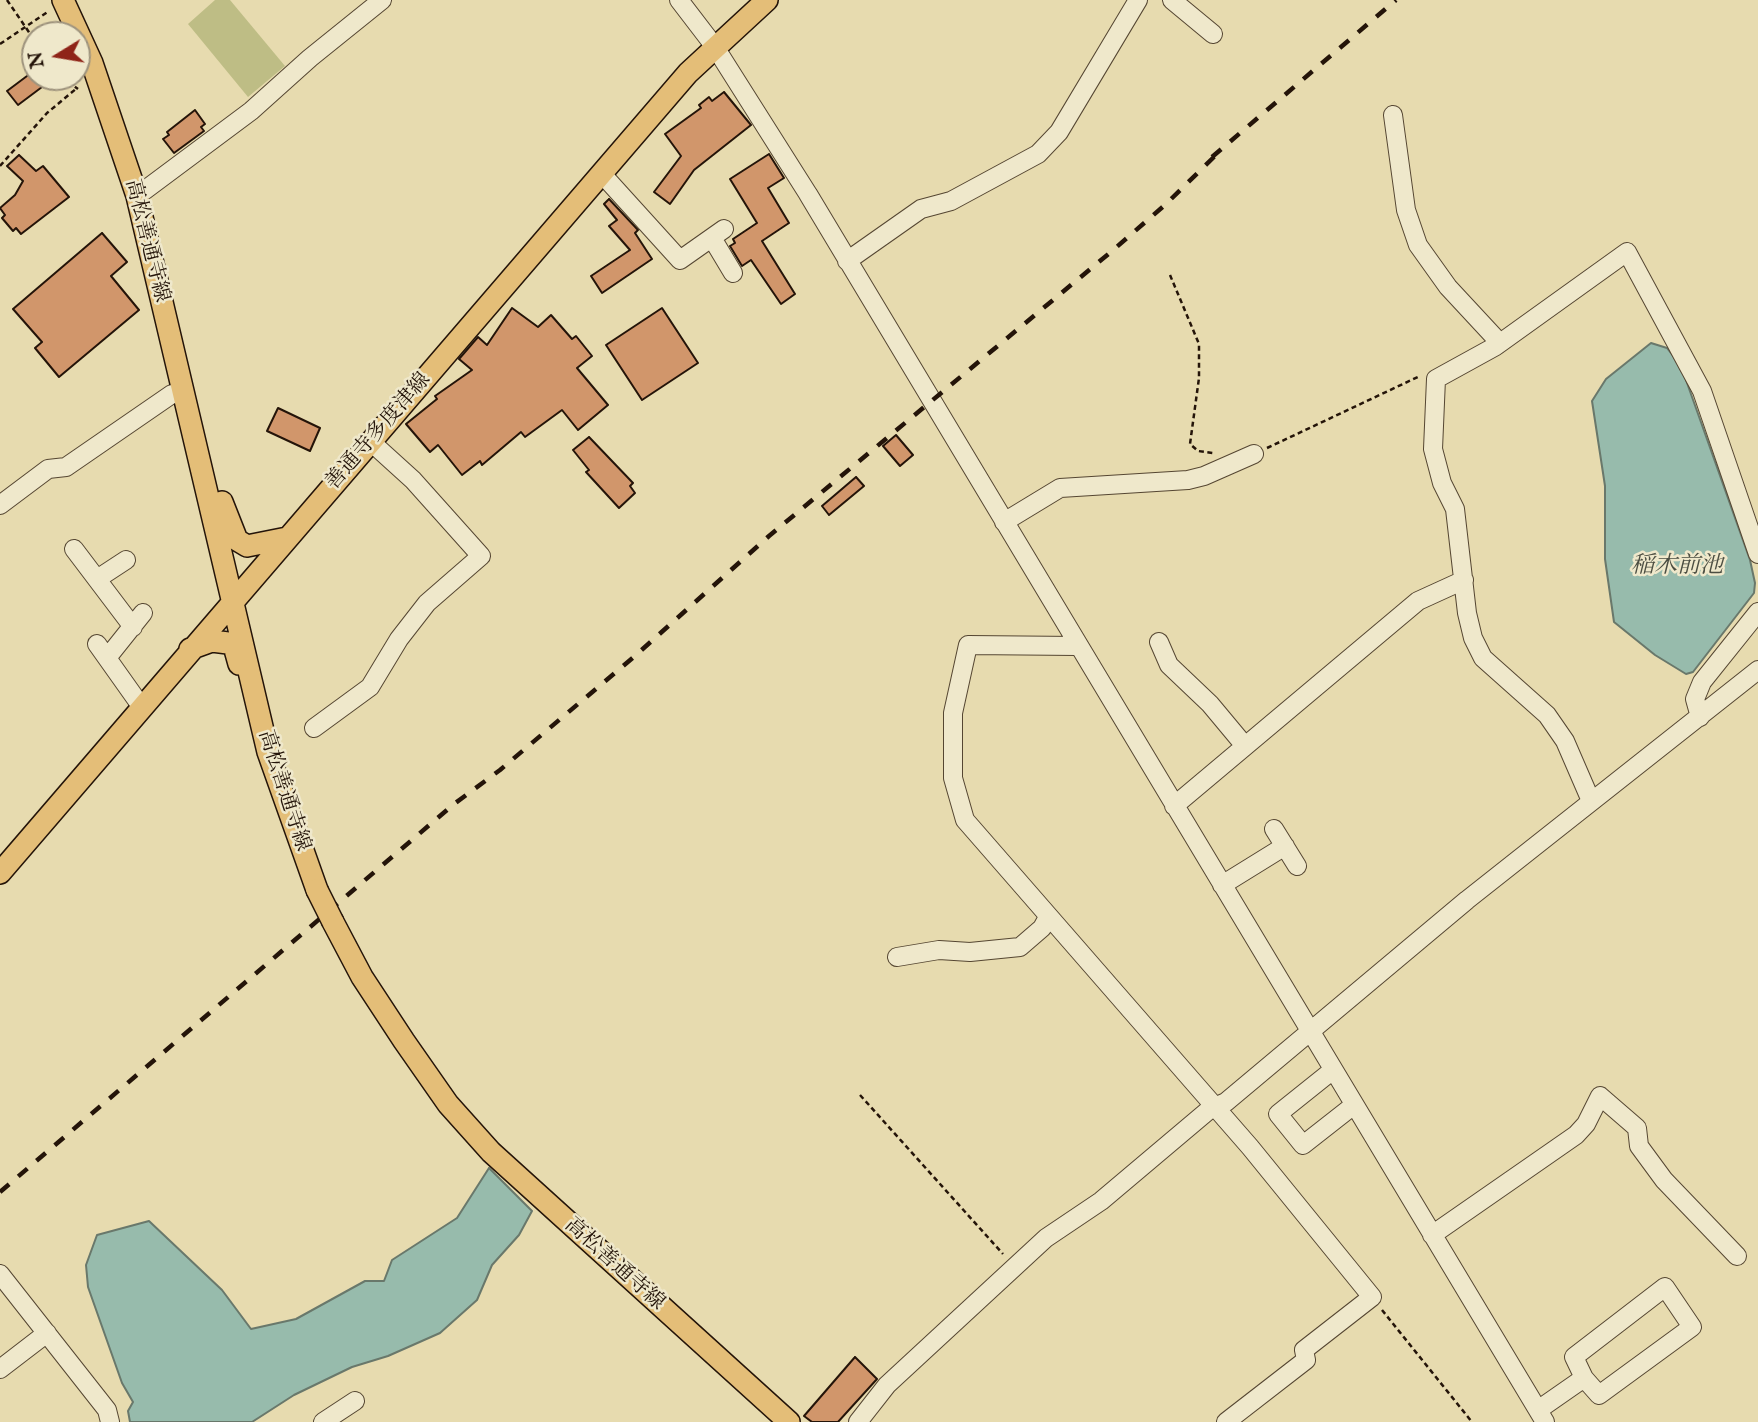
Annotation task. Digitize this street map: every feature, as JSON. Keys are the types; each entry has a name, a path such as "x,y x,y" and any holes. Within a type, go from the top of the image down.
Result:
{"main road":[{"name":"善通寺多度津線","path":"0,873 688,73 767,0"},
{"name":"高松善通寺線","path":"63,1 92,63 137,196 268,752 317,890 333,922 362,977 404,1041 448,1104 491,1152 789,1422"},
{"path":"193,433 206,452 237,540 247,546 288,538"},
{"path":"225,565 239,575 260,570"},
{"path":"190,649 212,641 234,646 255,727 268,752"}],"street":[{"path":"137,196 251,111 310,58 382,0"},
{"path":"679,0 715,47 767,135 928,391 1077,646 1541,1416 1584,1378"},
{"path":"847,261 921,209 951,201 1038,154 1059,132 1138,0"},
{"path":"1172,0 1213,34"},
{"path":"1393,115 1406,210 1418,245 1448,287 1500,343"},
{"path":"602,174 653,239 680,260 718,234 733,273"},
{"path":"1591,801 1565,741 1546,715 1483,658 1470,625 1455,509 1442,483 1433,449 1436,379 1500,343 1626,252 1702,391 1758,554"},
{"path":"0,505 48,469 66,467 172,394"},
{"path":"314,728 370,687 399,639 427,603 481,556 413,480 370,441"},
{"path":"1004,522 1060,488 1188,480 1254,454"},
{"path":"75,549 97,579 138,620 102,651 142,706"},
{"path":"97,579 126,560"},
{"path":"1174,806 1418,601 1464,580"},
{"path":"1700,717 1695,699 1702,682 1758,612"},
{"path":"1159,642 1169,665 1210,704 1245,746"},
{"path":"1077,646 968,645 953,713 953,778 965,820 1215,1107 1372,1297 1304,1350 1306,1360 1232,1420"},
{"path":"859,1422 887,1385 1046,1238 1101,1201 1215,1107 1226,1102 1466,900 1758,670"},
{"path":"1275,829 1297,866"},
{"path":"1222,885 1285,846"},
{"path":"897,957 939,950 970,951 1020,947 1042,928 1048,917"},
{"path":"1333,1070 1278,1114 1303,1145 1354,1105"},
{"path":"1432,1235 1576,1135 1586,1124 1600,1096 1637,1128 1639,1146 1664,1180 1737,1256"},
{"path":"0,1274 107,1410 110,1422"},
{"path":"1665,1287 1692,1327 1599,1395 1584,1378 1574,1357 1665,1287"},
{"path":"0,1369 47,1333"},
{"path":"323,1422 355,1401"}],"path":[{"path":"7,0 23,21"},
{"path":"32,21 63,1"},
{"path":"0,44 21,29"},
{"path":"0,166 47,113 73,91"},
{"path":"1170,275 1199,344 1199,378 1190,444 1198,451 1221,455"},
{"path":"1254,454 1422,375 1436,379"},
{"path":"860,1095 1015,1267"},
{"path":"1372,1297 1472,1422"}],"shaded area":[{"path":"215,0 230,0 285,66 248,97 188,24"}],"water":[{"name":"稲木前池","path":"1651,343 1667,348 1681,366 1750,560 1755,583 1754,593 1693,672 1686,674 1655,655 1614,622 1605,559 1605,486 1592,401 1606,379"},
{"path":"489,1168 532,1211 519,1235 492,1265 477,1300 440,1333 388,1356 352,1367 294,1395 252,1422 130,1422 128,1411 133,1402 122,1383 88,1287 86,1265 97,1235 149,1221 222,1290 251,1329 296,1319 365,1281 384,1281 392,1260 457,1218"}],"building":[{"path":"21,80 21,91 37,91 18,105 7,91"},
{"path":"724,92 751,125 694,170 670,204 654,192 681,156 665,134 701,108 699,105 709,97 712,101"},
{"path":"195,110 205,124 201,127 204,131 174,153 163,139 169,135 167,132"},
{"path":"769,154 784,178 768,188 789,223 762,241 795,294 781,304 751,260 742,266 730,246 735,243 733,239 757,223 730,179"},
{"path":"19,155 36,171 43,166 69,197 21,234 16,228 13,231 2,218 5,215 0,208 15,195 23,181 7,166"},
{"path":"609,199 638,230 635,233 652,259 602,293 591,276 630,250 609,226 617,220 604,204"},
{"path":"102,233 127,262 111,276 139,310 59,377 35,348 42,342 13,309"},
{"path":"512,308 538,327 551,315 572,339 576,336 592,356 577,368 608,405 578,430 562,410 525,437 521,432 482,465 480,461 462,475 438,445 430,452 406,424 437,399 435,396 472,370 459,359 478,337 487,345"},
{"path":"662,308 698,363 642,400 606,345"},
{"path":"278,408 320,428 310,451 267,431"},
{"path":"896,435 913,455 900,466 883,446"},
{"path":"589,437 633,483 630,486 635,493 619,508 586,472 589,470 573,450"},
{"path":"856,477 864,486 829,515 822,506"},
{"path":"855,1357 877,1379 838,1422 812,1422 804,1416"}],"railway":[{"path":"1212,157 1396,0"},
{"path":"0,1192 454,804 500,770 636,655 769,536 1112,251 1166,204 1219,152"}]}
